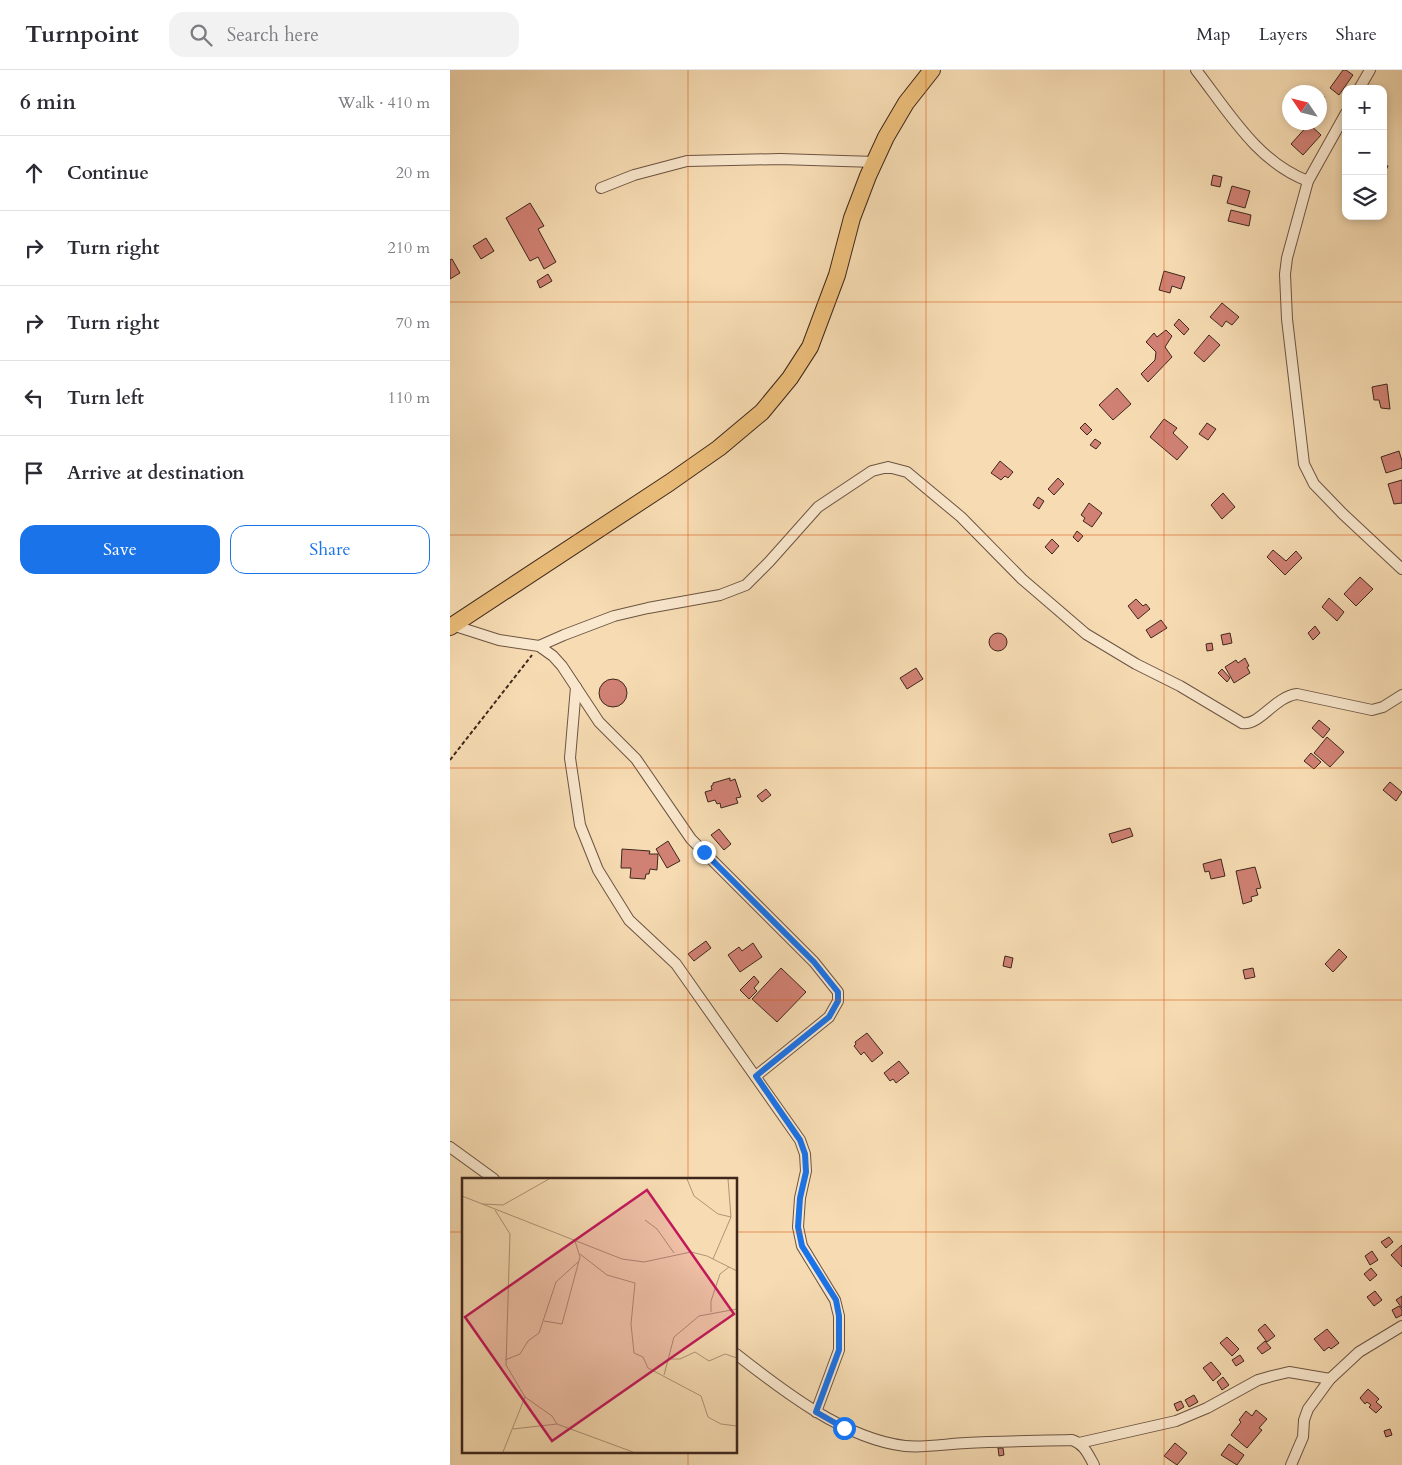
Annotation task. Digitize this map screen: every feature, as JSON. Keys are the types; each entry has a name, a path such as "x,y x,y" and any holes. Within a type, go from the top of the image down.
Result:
{"main road":[{"path":"451,626 669,483 719,448 762,412 790,378 810,347 837,275 852,218 886,137 906,103 932,70"}],"street":[{"path":"1196,70 1254,145 1285,171 1308,182"},
{"path":"1361,85 1370,70"},
{"path":"1342,120 1308,182 1287,258 1285,274 1287,319 1304,464 1314,484 1342,514 1401,567"},
{"path":"601,188 634,175 687,161 780,159 875,162"},
{"path":"539,646 614,616 720,595 746,585 769,562 818,506 872,471 888,466 907,472 961,517 1022,579 1086,634 1242,723 1252,723 1283,697 1290,695 1297,694 1372,710 1383,707 1402,695"},
{"path":"451,626 499,640 539,646 553,656 562,666 600,722 636,759 691,839 814,962 838,992 838,1001 829,1017 756,1076"},
{"path":"576,686 570,758 580,825 598,870 629,920 676,964 800,1140 805,1154 806,1172 800,1198 798,1227 800,1237 802,1246 836,1300 839,1316 839,1350 816,1412"},
{"path":"450,1147 493,1178"},
{"path":"1291,1465 1303,1437 1304,1420 1308,1409 1330,1379 1359,1352 1402,1326"},
{"path":"738,1355 816,1412 844,1428 885,1442 906,1446 1072,1440 1084,1447 1094,1465"},
{"path":"1079,1443 1176,1421 1207,1408 1258,1380 1272,1376 1290,1372 1330,1379"}],"path":[{"path":"450,760 539,646"}],"building":[{"path":"1343,70 1353,75 1346,85 1342,85 1342,91 1339,95 1330,88"},
{"path":"1304,130 1316,130 1321,135 1303,155 1291,144"},
{"path":"1213,175 1222,177 1220,187 1211,185"},
{"path":"1232,186 1250,191 1245,208 1227,203"},
{"path":"530,203 544,226 538,229 556,262 544,269 538,257 530,261 506,218"},
{"path":"1231,210 1251,215 1249,226 1228,221"},
{"path":"486,238 494,251 481,259 473,246"},
{"path":"452,259 460,273 450,279 450,260"},
{"path":"1164,271 1185,277 1181,289 1172,286 1170,293 1159,290"},
{"path":"548,274 552,281 540,288 537,281"},
{"path":"1222,303 1239,317 1232,325 1226,321 1222,327 1210,317"},
{"path":"1179,319 1189,329 1184,335 1174,325"},
{"path":"1166,330 1172,336 1165,347 1172,357 1148,382 1141,374 1155,360 1156,352 1146,342 1154,333 1157,337"},
{"path":"1209,335 1220,345 1204,362 1194,353"},
{"path":"1387,384 1390,409 1381,408 1379,400 1374,400 1372,387"},
{"path":"1117,388 1131,404 1113,420 1099,405"},
{"path":"1164,419 1177,428 1173,433 1188,447 1177,460 1150,437"},
{"path":"1085,423 1092,430 1087,435 1080,428"},
{"path":"1207,423 1216,429 1208,440 1199,434"},
{"path":"1095,439 1101,443 1096,449 1090,445"},
{"path":"1399,451 1402,468 1386,473 1381,457"},
{"path":"1000,461 1013,472 1008,478 1005,476 1001,480 991,473"},
{"path":"1058,478 1064,484 1054,495 1048,489"},
{"path":"1402,480 1402,503 1394,504 1388,484"},
{"path":"1223,493 1235,507 1222,519 1211,505"},
{"path":"1038,497 1044,501 1039,509 1033,505"},
{"path":"1089,503 1102,513 1092,527 1083,521 1085,518 1081,515"},
{"path":"1077,531 1083,536 1078,542 1073,537"},
{"path":"1052,539 1059,546 1052,554 1045,547"},
{"path":"1273,550 1286,561 1296,551 1302,558 1285,575 1267,557"},
{"path":"1360,577 1373,589 1356,606 1344,594"},
{"path":"1329,598 1344,612 1337,621 1322,607"},
{"path":"1136,599 1143,606 1146,604 1150,609 1138,619 1128,606"},
{"path":"1161,620 1167,628 1151,638 1146,630"},
{"path":"1315,626 1320,633 1313,640 1308,633"},
{"path":"998,633 1004,636 1007,642 1004,648 998,651 992,648 989,642 992,636"},
{"path":"1230,633 1232,643 1223,645 1221,635"},
{"path":"1212,643 1213,650 1207,651 1206,644"},
{"path":"1245,658 1250,673 1234,683 1225,667 1236,660 1238,663"},
{"path":"916,668 923,679 907,689 900,678"},
{"path":"1222,669 1230,678 1227,682 1218,673"},
{"path":"613,679 623,683 627,693 623,703 613,707 603,703 599,693 603,683"},
{"path":"1319,720 1330,729 1323,738 1312,728"},
{"path":"1327,737 1344,752 1330,767 1314,753"},
{"path":"1311,753 1321,762 1314,769 1304,761"},
{"path":"730,778 730,781 735,779 741,797 736,798 738,803 721,808 720,803 717,804 715,800 708,802 705,792 712,790 711,786 713,783"},
{"path":"1390,782 1402,792 1396,801 1383,790"},
{"path":"766,789 771,795 762,802 757,796"},
{"path":"1130,828 1133,836 1112,843 1109,834"},
{"path":"719,829 731,844 724,850 711,835"},
{"path":"668,841 680,861 667,868 656,849"},
{"path":"622,849 650,851 649,854 658,854 657,870 650,869 645,879 630,878 631,868 621,868"},
{"path":"1221,859 1225,876 1211,879 1209,871 1205,872 1203,864"},
{"path":"1255,867 1261,888 1256,889 1258,895 1251,897 1252,901 1243,904 1236,871"},
{"path":"706,941 711,948 694,961 688,954"},
{"path":"753,943 762,957 740,972 728,955 739,947 742,951"},
{"path":"1339,949 1347,957 1333,972 1325,964"},
{"path":"1005,956 1013,958 1011,968 1003,966"},
{"path":"781,968 806,992 777,1022 752,999"},
{"path":"1253,968 1255,977 1245,979 1243,970"},
{"path":"754,976 759,982 754,988 757,991 749,999 740,990"},
{"path":"867,1033 883,1053 872,1062 864,1052 861,1055 854,1046 855,1042"},
{"path":"899,1061 909,1073 896,1083 893,1079 890,1081 884,1073"},
{"path":"1389,1237 1393,1242 1386,1248 1381,1242"},
{"path":"1402,1245 1402,1267 1391,1255"},
{"path":"1372,1251 1378,1260 1370,1265 1365,1256"},
{"path":"1371,1268 1377,1275 1370,1281 1364,1274"},
{"path":"1375,1291 1382,1300 1374,1306 1367,1297"},
{"path":"1402,1296 1402,1308 1396,1300"},
{"path":"1399,1306 1402,1310 1402,1315 1396,1318 1392,1310"},
{"path":"1265,1324 1275,1336 1267,1342 1258,1330"},
{"path":"1327,1329 1339,1343 1331,1349 1329,1347 1324,1351 1314,1339"},
{"path":"1227,1337 1239,1349 1232,1356 1220,1343"},
{"path":"1265,1341 1271,1348 1262,1354 1257,1348"},
{"path":"1240,1355 1244,1361 1236,1366 1232,1360"},
{"path":"1211,1362 1221,1374 1213,1381 1203,1368"},
{"path":"1223,1377 1229,1385 1222,1390 1217,1382"},
{"path":"1368,1389 1379,1399 1376,1402 1382,1407 1376,1413 1369,1407 1371,1405 1367,1402 1365,1404 1360,1398"},
{"path":"1194,1395 1198,1402 1189,1407 1185,1400"},
{"path":"1181,1401 1184,1407 1177,1411 1174,1404"},
{"path":"1256,1410 1267,1419 1259,1428 1262,1430 1247,1448 1231,1435 1241,1422 1239,1420 1246,1411 1252,1416"},
{"path":"1390,1429 1392,1435 1386,1437 1384,1431"},
{"path":"1175,1443 1187,1453 1177,1465 1164,1456"},
{"path":"1229,1444 1244,1455 1237,1465 1221,1455"},
{"path":"998,1448 1003,1448 1004,1455 999,1456"}],"route":[{"path":"704,852 814,962 838,992 838,1001 829,1017 756,1076 800,1140 805,1154 806,1172 800,1198 798,1227 802,1246 836,1300 839,1316 839,1350 816,1412 844,1428"}]}
